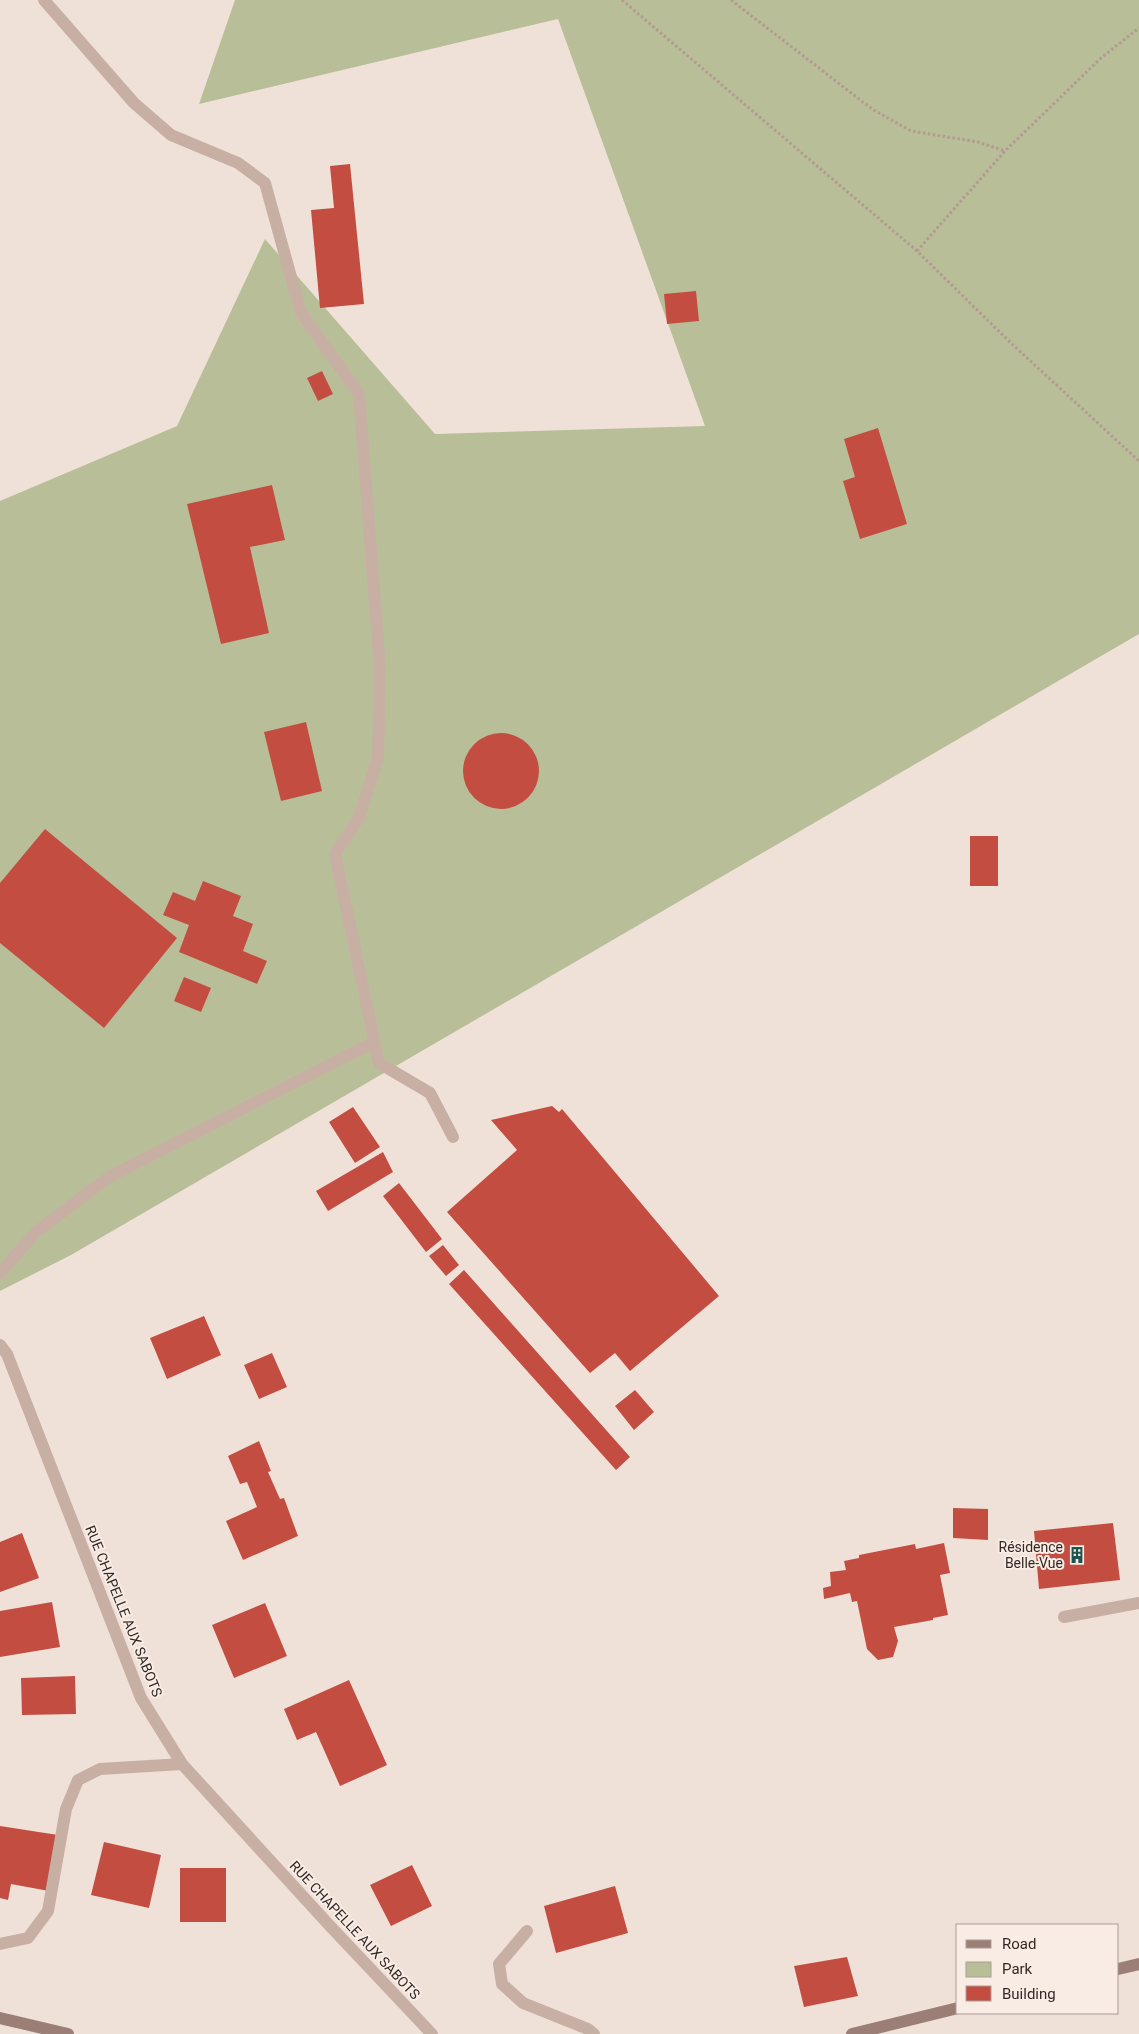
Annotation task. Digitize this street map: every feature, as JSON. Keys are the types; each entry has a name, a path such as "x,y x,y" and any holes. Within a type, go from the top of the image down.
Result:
{"main road":[{"path":"1119,1969 1139,1964"},
{"path":"858,2033 956,2008"},
{"path":"0,2018 68,2034"}],"street":[{"path":"44,0 134,103 171,135 238,163 265,183 301,313 359,394 380,668 378,757 359,818 335,854 379,1064 430,1093 453,1138"},
{"path":"0,1273 36,1232 109,1177 374,1042"},
{"name":"RUE CHAPELLE AUX SABOTS","path":"0,1345 7,1354 141,1698 182,1764 432,2034"},
{"path":"1064,1617 1139,1604"},
{"path":"0,1944 28,1938 48,1911 66,1809 78,1780 100,1769 182,1764"},
{"path":"527,1931 499,1964 502,1984 523,2003 588,2029 594,2034"}],"path":[{"path":"622,0 917,251 1012,344 1139,461"},
{"path":"731,0 872,109 888,118 911,130 978,142 1005,151"},
{"path":"917,251 1005,151 1102,57 1139,28"}],"green space":[{"path":"235,0 1139,0 1139,634 71,1255 0,1291 0,501 177,426 265,239 435,434 705,426 558,19 199,104"}],"building":[{"path":"350,164 364,304 320,308 311,210 334,208 330,166"},
{"path":"696,291 699,321 667,324 664,294"},
{"path":"322,371 333,394 318,401 307,378"},
{"path":"878,428 907,524 860,539 843,481 855,477 844,439"},
{"path":"272,485 285,540 250,547 269,633 221,644 187,504"},
{"path":"306,722 322,791 281,801 264,732"},
{"path":"501,733 516,736 528,744 536,756 539,771 536,786 528,798 516,806 501,809 486,806 474,798 466,786 463,771 466,756 474,744 486,736"},
{"path":"45,829 177,938 104,1028 0,943 0,883"},
{"path":"970,836 998,836 998,886 970,886"},
{"path":"203,881 241,896 233,916 253,924 243,951 267,961 257,984 179,952 189,925 163,915 173,892 195,901"},
{"path":"184,977 211,988 201,1012 174,1001"},
{"path":"552,1106 559,1112 562,1109 719,1296 630,1371 615,1353 590,1373 447,1212 517,1150 491,1120"},
{"path":"353,1107 380,1147 355,1163 329,1122"},
{"path":"383,1152 393,1172 328,1211 316,1191"},
{"path":"399,1183 442,1239 426,1252 383,1196"},
{"path":"443,1245 459,1265 446,1276 429,1256"},
{"path":"464,1270 630,1457 616,1470 449,1284"},
{"path":"204,1316 221,1355 167,1379 150,1338"},
{"path":"272,1353 287,1387 259,1399 244,1365"},
{"path":"635,1390 654,1412 634,1430 615,1406"},
{"path":"259,1441 271,1471 268,1472 280,1499 284,1498 298,1536 243,1560 226,1521 257,1507 247,1482 240,1484 228,1456"},
{"path":"953,1508 988,1509 988,1540 953,1538"},
{"name":"Résidence Belle-Vue","path":"1113,1523 1120,1580 1039,1589 1034,1531"},
{"path":"22,1533 39,1578 0,1592 0,1542"},
{"path":"944,1543 950,1573 940,1575 948,1615 933,1618 933,1620 894,1627 898,1641 893,1657 878,1660 867,1649 857,1601 852,1602 850,1593 824,1599 823,1588 831,1586 830,1572 846,1570 844,1561 859,1558 859,1555 915,1544 916,1549"},
{"path":"52,1602 60,1647 0,1657 0,1611"},
{"path":"265,1603 287,1656 234,1678 212,1625"},
{"path":"75,1676 76,1714 22,1715 21,1678"},
{"path":"349,1680 387,1765 340,1786 316,1732 297,1740 284,1709"},
{"path":"0,1826 58,1835 49,1891 11,1884 8,1900 0,1898"},
{"path":"104,1842 161,1855 149,1908 91,1895"},
{"path":"412,1865 432,1906 391,1926 370,1885"},
{"path":"180,1868 226,1868 226,1922 180,1922"},
{"path":"615,1886 628,1933 556,1953 544,1906"},
{"path":"847,1957 858,1996 804,2007 794,1966"}],"place":[{"name":"Résidence Belle-Vue","path":"1077,1555"}]}
